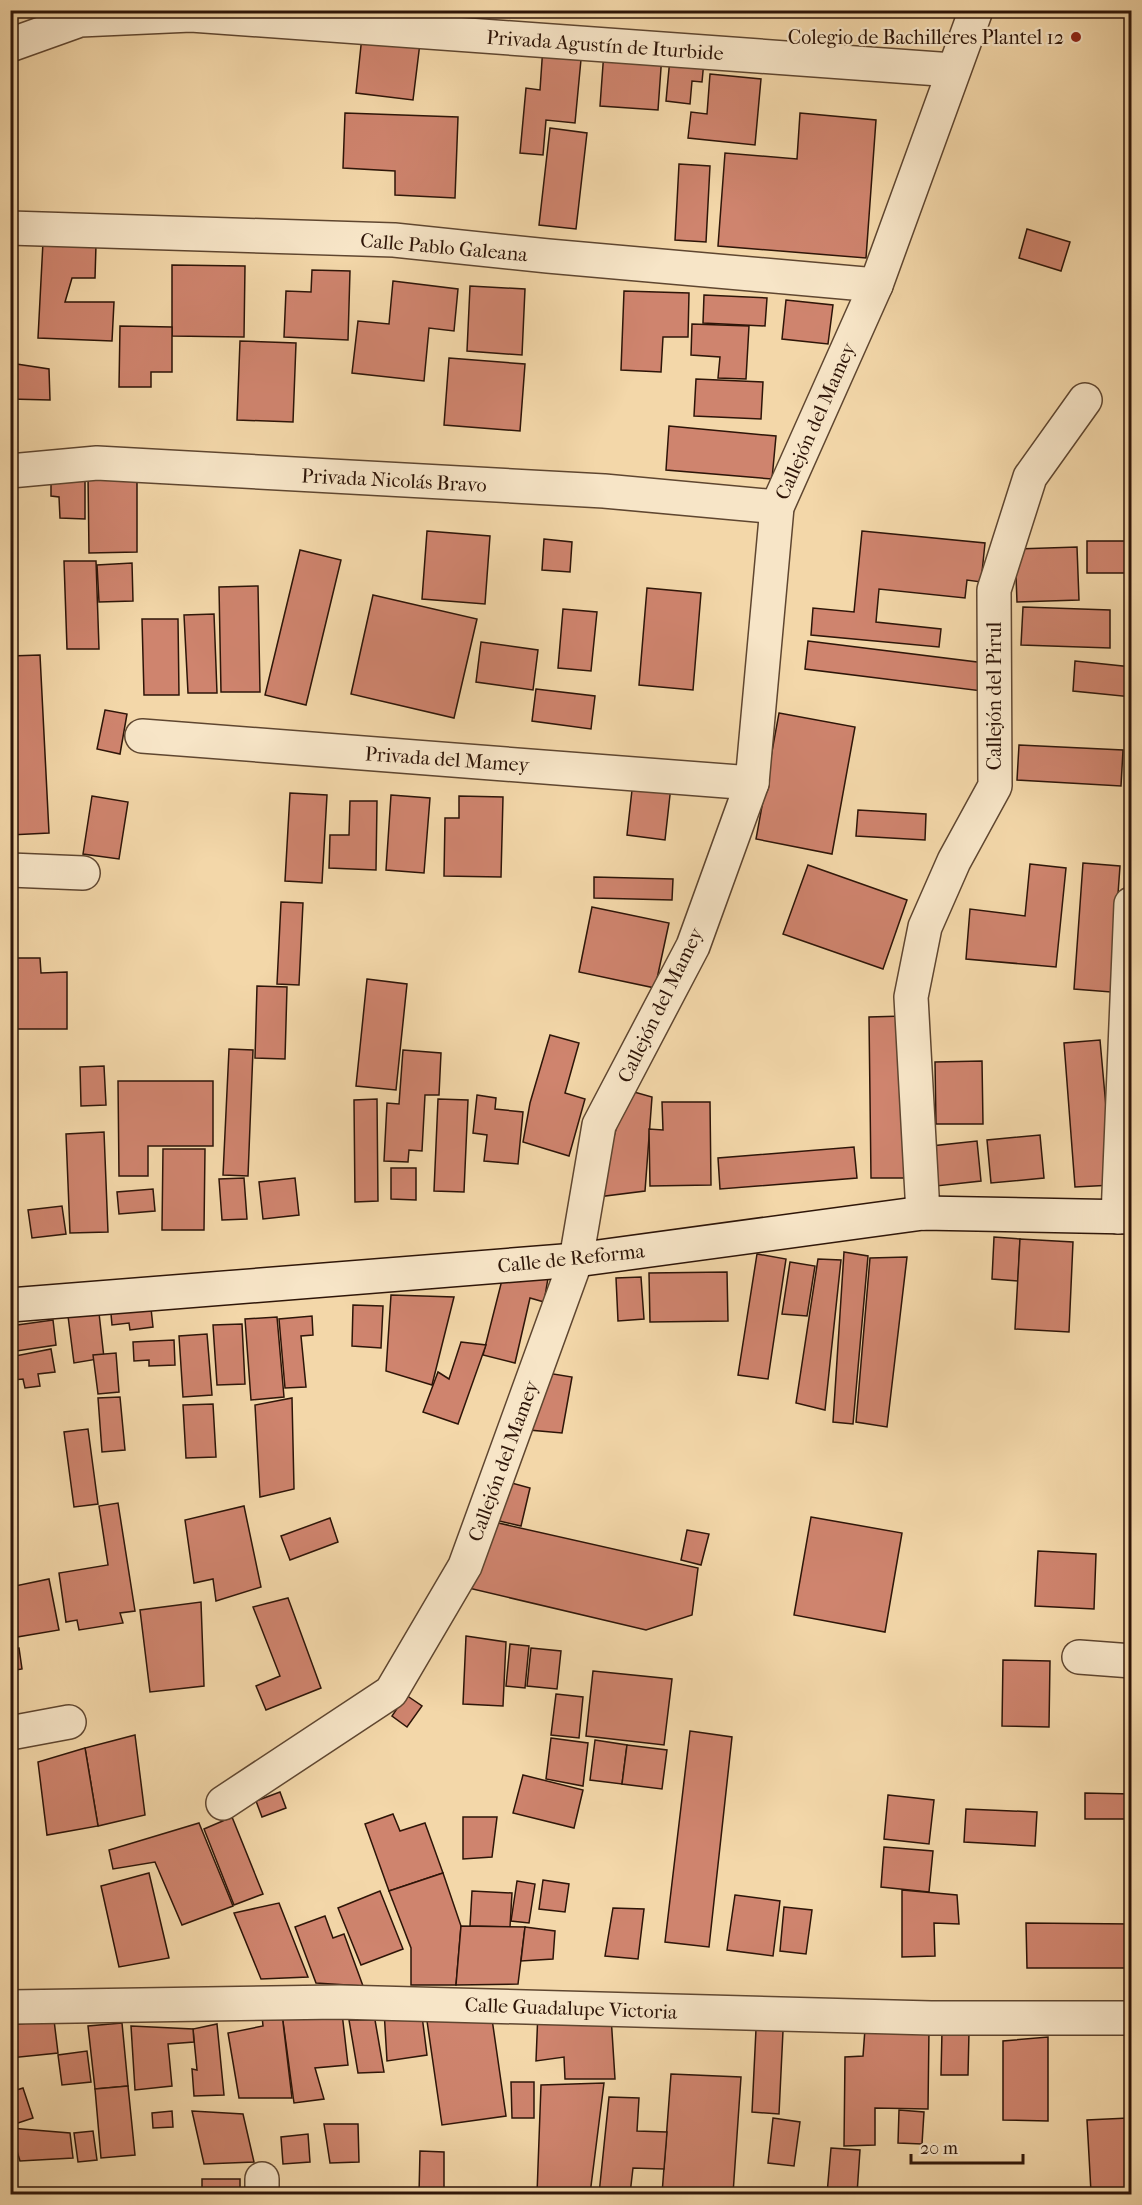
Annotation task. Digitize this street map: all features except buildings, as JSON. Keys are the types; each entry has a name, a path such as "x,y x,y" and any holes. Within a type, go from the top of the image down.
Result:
{"street":[{"name":"Callejón del Mamey","path":"223,1803 392,1692 465,1566 576,1260 599,1125 693,946 752,783 777,507 876,285 976,10"},
{"name":"Privada Agustín de Iturbide","path":"10,45 80,20 191,15 953,70"},
{"name":"Calle Pablo Galeana","path":"10,228 394,240 876,285"},
{"name":"Callejón del Pirul","path":"922,1213 911,998 925,927 954,861 995,786 994,590 1030,477 1085,400"},
{"name":"Privada Nicolás Bravo","path":"10,471 97,463 604,491 777,507"},
{"name":"Privada del Mamey","path":"142,736 752,783"},
{"path":"10,870 83,873"},
{"path":"1125,1217 1131,904"},
{"name":"Calle de Reforma","path":"10,1305 576,1260 922,1213 1125,1217"},
{"path":"1079,1657 1131,1661"},
{"path":"10,1733 69,1722"},
{"name":"Calle Guadalupe Victoria","path":"10,2007 339,2002 931,2018 1131,2018"}],"place":[{"name":"Colegio de Bachilleres Plantel 12","path":"1076,37"}]}
